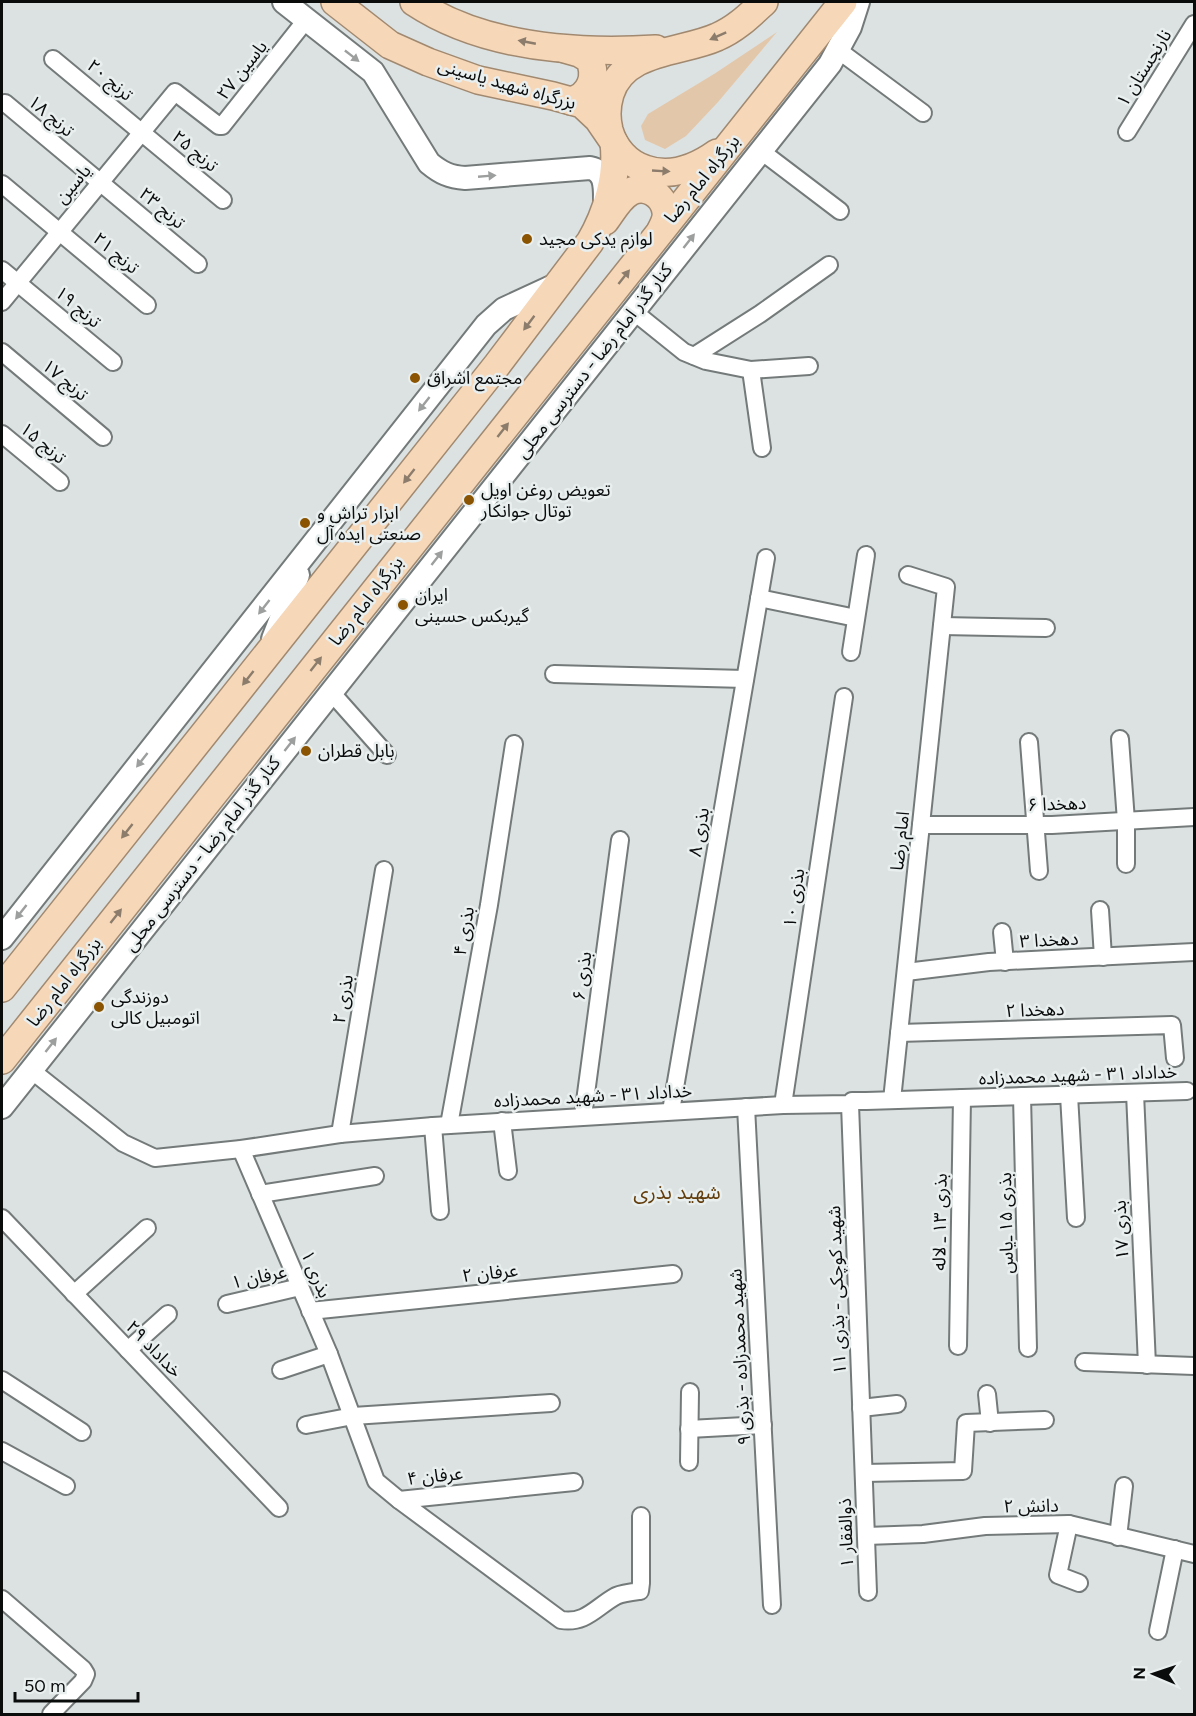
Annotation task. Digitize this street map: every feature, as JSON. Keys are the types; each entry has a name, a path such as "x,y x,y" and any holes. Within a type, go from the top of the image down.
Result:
{"highway":[{"name":"بزرگراه شهید یاسینی","path":"335,2 390,45 428,62 478,80 582,104 593,113 618,150 639,167 666,173 686,169 706,161 732,141"},
{"path":"414,2 468,28 531,44 632,50 690,46"},
{"path":"590,242 597,231 605,209 615,163 613,140 607,122 607,105 612,88 621,74 634,63 718,37 746,20 764,2"},
{"name":"بزرگراه امام رضا","path":"4,1057 843,2"},
{"path":"556,47 579,53 589,59 591,64 593,72 589,88 582,97 571,101"},
{"path":"2,988 497,365 623,197 635,190 652,192 661,200 666,211 661,230"}],"main road":[{"path":"284,2 373,72 429,163 439,172 452,177 465,178 584,168 596,169 603,178 605,209"},
{"name":"کنار گذر امام رضا - دسترسی محلی","path":"2,1107 830,64 850,27 858,2"},
{"path":"373,72 390,45"},
{"path":"2,938 495,316 504,309 558,285"},
{"path":"455,536 474,466"},
{"path":"267,654 308,551"},
{"path":"171,847 241,805"},
{"path":"4,1057 31,1070"}],"street":[{"name":"یاسین ۲۷","path":"175,92 222,126 306,20"},
{"name":"نارنجستان ۱","path":"1126,132 1194,24"},
{"path":"838,50 923,112"},
{"name":"ترنج ۲۰","path":"53,59 142,132"},
{"name":"یاسین","path":"2,302 175,92"},
{"name":"ترنج ۱۸","path":"5,103 100,182"},
{"name":"ترنج ۲۵","path":"142,132 223,200"},
{"path":"761,151 840,211"},
{"name":"ترنج ۲۳","path":"100,182 198,264"},
{"name":"ترنج ۲۱","path":"2,184 147,304"},
{"path":"694,356 760,314 829,265"},
{"name":"ترنج ۱۹","path":"2,270 113,362"},
{"path":"633,311 684,352 706,361 751,370 809,366"},
{"name":"ترنج ۱۷","path":"2,352 103,437"},
{"path":"751,370 762,448"},
{"name":"ترنج ۱۵","path":"2,434 60,482"},
{"path":"851,652 866,555"},
{"name":"بذری ۸","path":"671,1111 766,558"},
{"name":"امام رضا","path":"892,1100 946,587 908,575"},
{"path":"759,598 856,618"},
{"path":"942,626 1046,628"},
{"path":"554,674 745,679"},
{"path":"331,692 387,755"},
{"name":"بذری ۱۰","path":"783,1105 844,697"},
{"path":"1120,739 1126,821 1126,864"},
{"path":"1029,742 1039,871"},
{"name":"بذری ۴","path":"440,1211 441,1125 489,905 514,744"},
{"name":"دهخدا ۶","path":"921,825 1036,825 1194,817"},
{"name":"بذری ۶","path":"583,1116 620,840"},
{"name":"بذری ۲","path":"340,1134 384,870"},
{"path":"1100,910 1103,957"},
{"path":"1002,932 1005,962"},
{"name":"دهخدا ۳","path":"906,972 1005,962 1194,952"},
{"name":"دهخدا ۲","path":"899,1033 1172,1025 1175,1058"},
{"name":"خداداد ۳۱ - شهید محمدزاده","path":"31,1070 123,1143 155,1158 241,1149 340,1134 502,1121 783,1105 850,1104 852,1101 1187,1091"},
{"name":"بذری ۱۷","path":"1134,1093 1147,1365"},
{"path":"1069,1095 1076,1218"},
{"name":"بذری ۱۵ ـ‌یاس","path":"1022,1096 1028,1348"},
{"name":"بذری ۱۳ ـ لاله","path":"958,1346 962,1098"},
{"name":"شهید کوچکی - بذری ۱۱","path":"850,1104 864,1473"},
{"name":"شهید محمدزاده - بذری ۹","path":"746,1107 772,1605"},
{"path":"502,1121 508,1171"},
{"name":"بذری ۱","path":"241,1149 329,1354 353,1416"},
{"path":"260,1194 375,1176"},
{"name":"خداداد ۲۹","path":"2,1218 279,1508"},
{"path":"74,1294 147,1228"},
{"name":"عرفان ۲","path":"310,1311 673,1274"},
{"name":"عرفان ۱","path":"227,1304 300,1287"},
{"path":"128,1350 168,1314"},
{"path":"281,1370 329,1354"},
{"path":"1084,1362 1194,1366"},
{"path":"2,1380 82,1432"},
{"path":"689,1462 690,1392"},
{"path":"987,1394 990,1423"},
{"path":"306,1425 353,1416 551,1403"},
{"path":"861,1408 897,1404"},
{"name":"عرفان ۴","path":"353,1416 376,1480 399,1500 574,1482"},
{"path":"864,1473 963,1471 966,1424 1045,1420"},
{"path":"690,1429 763,1425"},
{"path":"2,1451 66,1486"},
{"name":"ذوالفقار ۱","path":"864,1473 868,1592"},
{"path":"1118,1537 1124,1486"},
{"path":"399,1500 561,1620 571,1622 583,1618 618,1595 640,1591 640,1516"},
{"path":"1069,1524 1058,1575 1078,1583"},
{"name":"دانش ۲","path":"866,1536 923,1534 985,1526 1069,1524 1194,1554"},
{"path":"1158,1631 1175,1549"},
{"path":"2,1599 86,1674 83,1681 51,1714"}],"shaded area":[{"path":"777,32 686,136 665,149 645,140 641,126 648,114"}],"place":[{"name":"لوازم یدکی مجید","path":"527,239"},
{"name":"مجتمع اشراق","path":"415,378"},
{"name":"تعویض روغن اویل توتال جوانکار","path":"469,500"},
{"name":"ابزار تراش و صنعتی ایده آل","path":"305,523"},
{"name":"ایران گیربکس حسینی","path":"403,605"},
{"name":"بابل قطران","path":"306,751"},
{"name":"دوزندگی اتومبیل کالی","path":"99,1007"}],"district":[{"name":"شهید بذری","path":"677,1192"}]}
